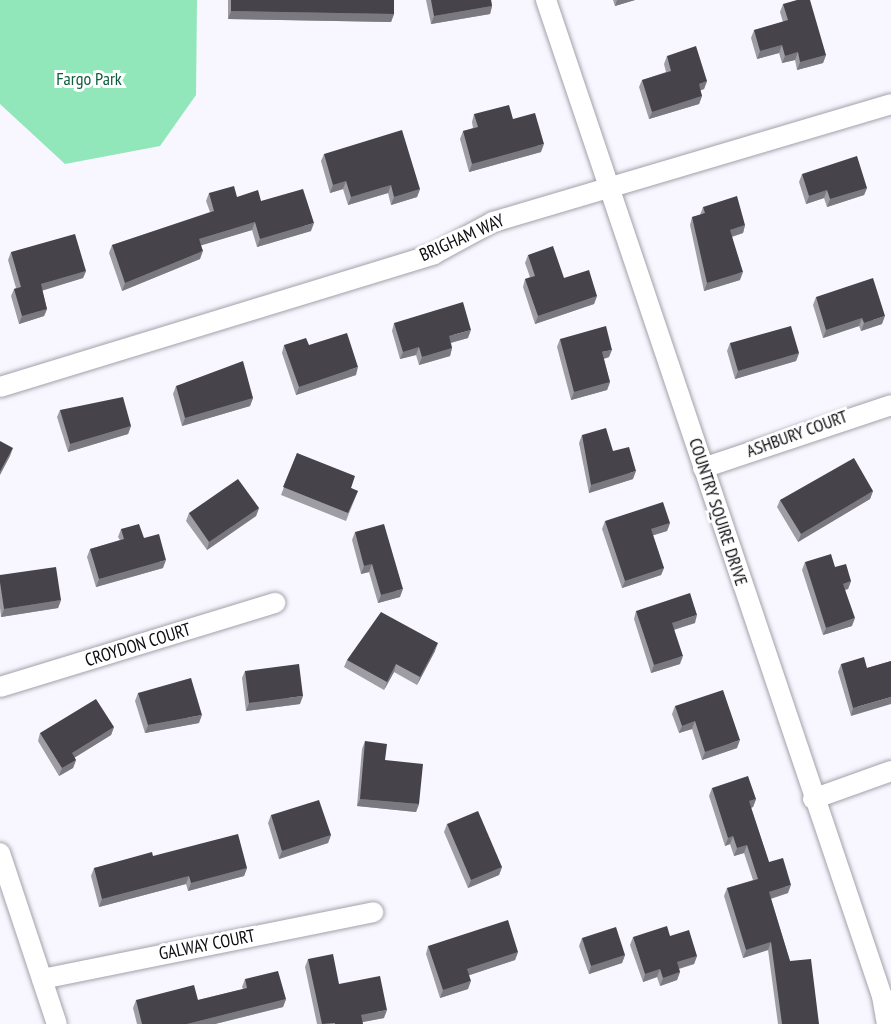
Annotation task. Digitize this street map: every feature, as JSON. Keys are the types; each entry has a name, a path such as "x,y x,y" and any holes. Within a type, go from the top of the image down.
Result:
{"street":[{"name":"COUNTRY SQUIRE DRIVE","path":"546,0 704,468 887,1024"},
{"name":"BRIGHAM WAY","path":"0,387 434,254 493,222 891,104"},
{"name":"ASHBURY COURT","path":"704,468 891,405"},
{"name":"CROYDON COURT","path":"0,687 275,603"},
{"path":"813,799 891,771"},
{"path":"0,853 57,1024"},
{"name":"GALWAY COURT","path":"42,979 373,912"}],"green space":[{"name":"Fargo Park","path":"0,0 197,0 196,95 160,146 65,164 0,104"}],"building":[{"path":"231,0 394,0 394,14 231,11"},
{"path":"431,0 491,0 492,6 434,16"},
{"path":"797,0 810,0 826,55 800,62 798,52 785,56 782,45 760,51 754,30 788,20 783,4"},
{"path":"696,46 707,81 699,84 702,96 652,112 642,80 671,71 667,56"},
{"path":"509,105 513,119 535,113 544,144 472,164 463,131 478,127 474,114"},
{"path":"402,130 420,189 394,197 391,185 351,197 346,181 333,185 324,154"},
{"path":"857,156 867,188 830,199 827,190 809,196 802,174"},
{"path":"234,186 237,197 258,190 261,201 303,189 314,223 260,239 255,222 199,239 203,251 125,283 112,245 214,211 209,193"},
{"path":"737,196 745,225 730,230 743,272 707,283 692,217 705,213 703,207"},
{"path":"75,234 86,271 41,284 47,309 22,316 14,289 21,287 11,252"},
{"path":"553,246 564,278 589,270 597,296 538,316 525,279 535,276 528,255"},
{"path":"873,278 885,316 864,323 862,318 826,330 816,297"},
{"path":"463,302 471,330 449,336 452,348 422,357 419,347 403,352 394,323"},
{"path":"606,326 612,350 602,352 610,382 574,392 560,339"},
{"path":"791,326 799,353 738,371 730,343"},
{"path":"347,333 358,367 299,387 284,345 306,338 309,345"},
{"path":"243,361 253,398 185,418 176,386"},
{"path":"123,397 131,426 70,444 60,410"},
{"path":"606,428 613,451 629,447 636,471 591,485 582,435"},
{"path":"0,441 13,448 0,472"},
{"path":"297,453 355,476 351,488 358,491 348,513 283,487"},
{"path":"854,458 873,491 801,534 780,500"},
{"path":"238,479 259,508 209,542 189,513"},
{"path":"663,502 670,523 651,529 664,568 625,581 605,521"},
{"path":"139,524 144,538 159,534 166,560 99,579 90,549 124,539 121,529"},
{"path":"384,524 403,589 381,595 372,564 364,566 355,532"},
{"path":"831,554 835,567 846,564 851,581 843,584 855,618 826,628 805,562"},
{"path":"56,567 61,600 4,609 0,575"},
{"path":"690,593 697,615 672,623 683,656 654,665 636,611"},
{"path":"381,612 438,643 420,677 396,664 387,682 347,660"},
{"path":"864,657 867,668 891,661 891,697 853,708 841,664"},
{"path":"299,664 303,696 249,703 245,671"},
{"path":"191,678 202,715 148,725 138,693"},
{"path":"723,690 740,740 705,752 695,721 682,726 675,706"},
{"path":"96,699 114,727 72,753 76,760 62,768 40,733"},
{"path":"365,741 387,744 385,760 423,764 419,804 360,799"},
{"path":"748,776 756,799 749,801 769,862 783,858 791,885 769,892 790,961 811,959 819,1024 782,1024 771,942 746,950 727,888 758,879 747,845 737,848 733,836 728,838 712,788"},
{"path":"319,800 331,835 282,851 271,815"},
{"path":"478,811 502,867 471,880 447,824"},
{"path":"238,834 247,868 191,883 189,876 102,899 94,868 152,852 153,856"},
{"path":"508,920 518,952 467,969 471,981 443,990 428,946"},
{"path":"667,926 670,936 689,930 697,956 677,962 680,972 663,978 660,969 645,974 633,937"},
{"path":"616,927 625,955 591,966 582,938"},
{"path":"333,954 339,984 380,976 387,1010 361,1015 363,1024 322,1024 308,959"},
{"path":"278,971 286,999 187,1024 142,1024 136,1000 194,985 198,1000 247,988 245,979"}]}
